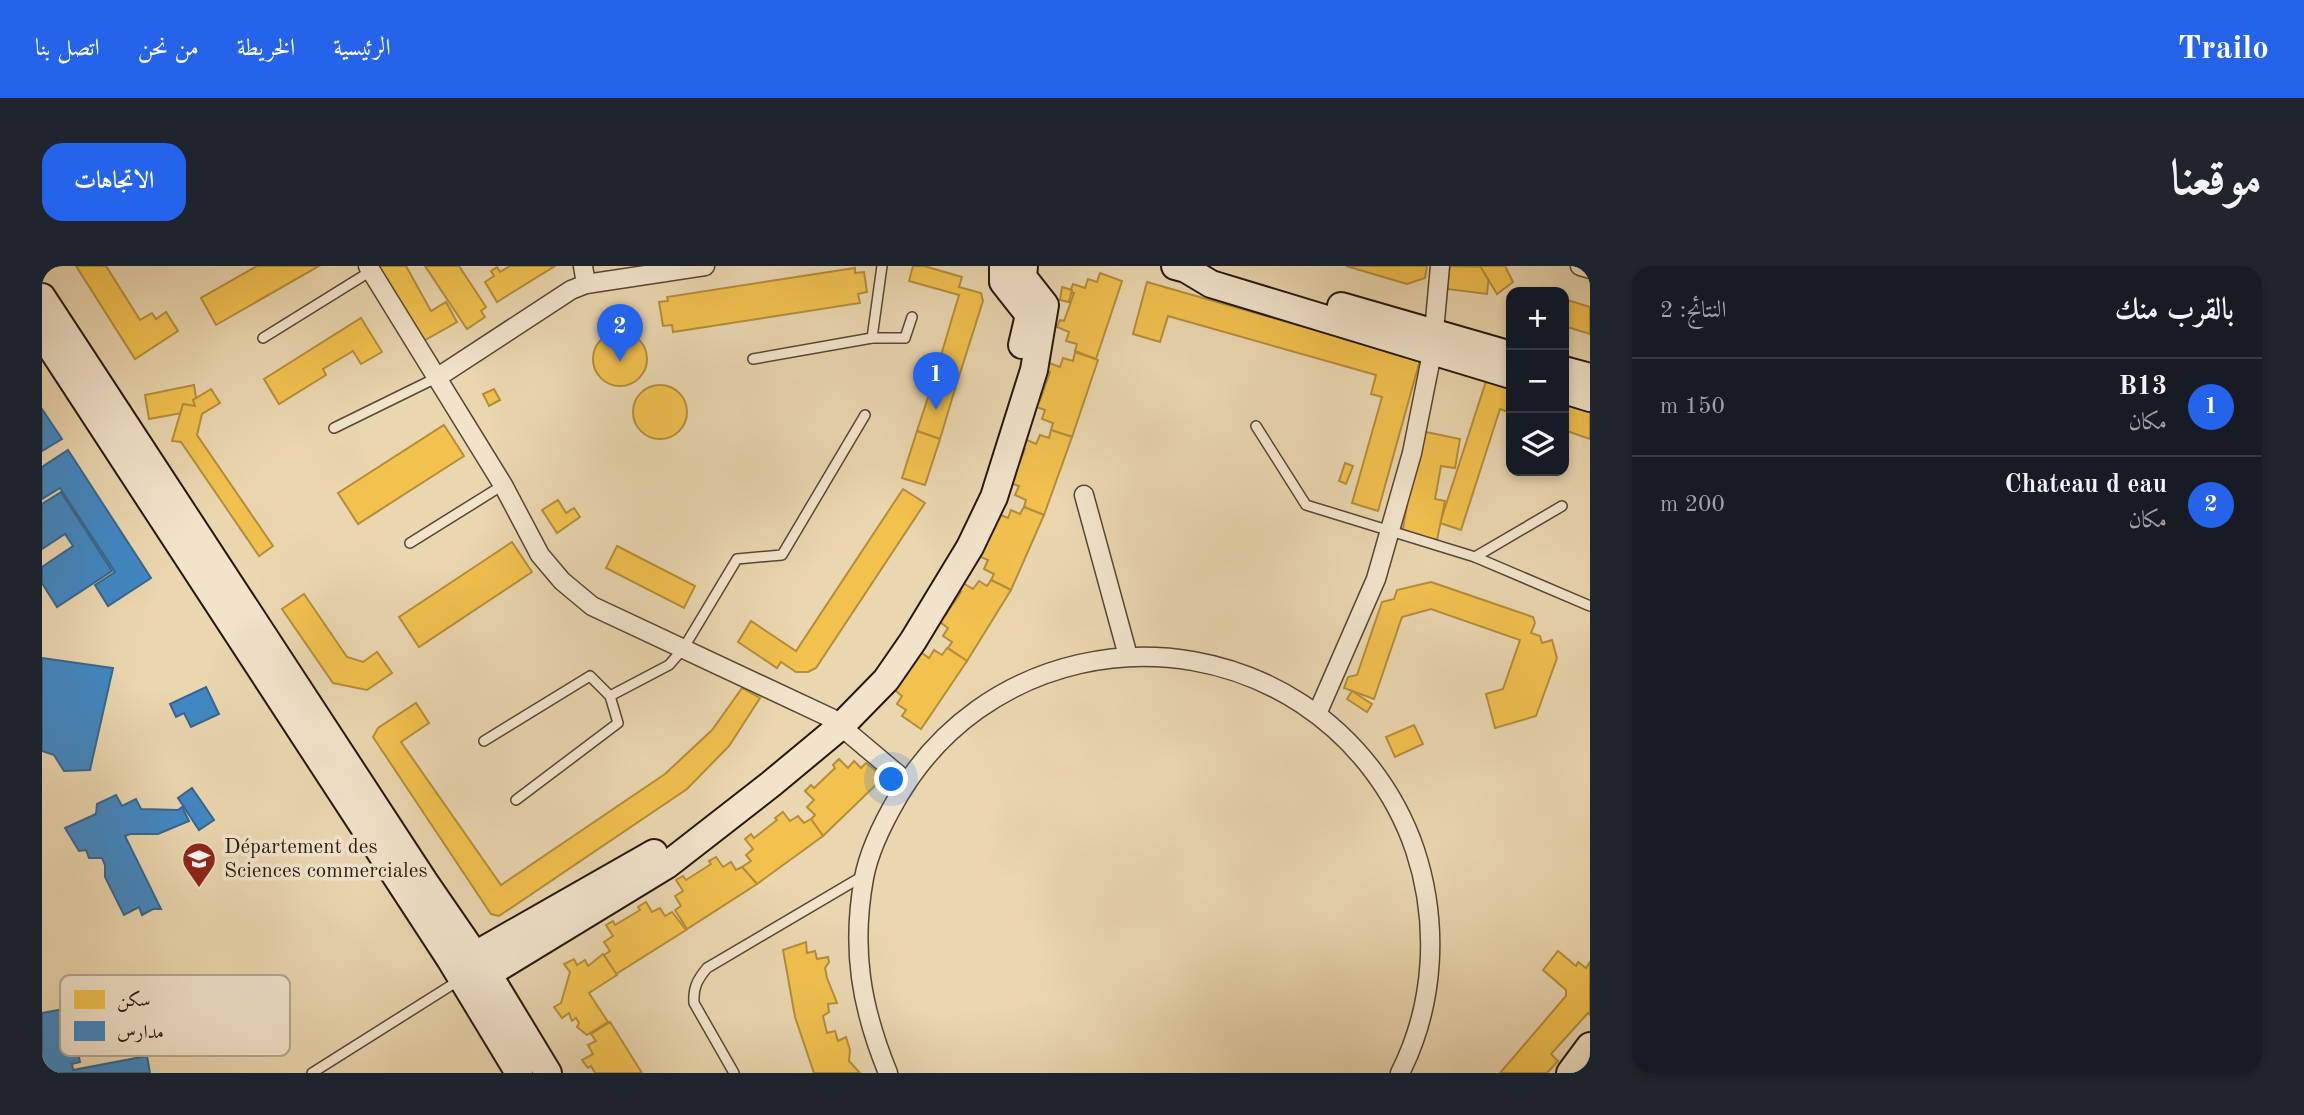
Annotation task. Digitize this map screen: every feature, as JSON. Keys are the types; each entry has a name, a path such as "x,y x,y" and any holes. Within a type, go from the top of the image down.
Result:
{"main road":[{"path":"837,721 892,648 948,556 979,494 998,437 1029,315 1003,282 1003,266"},
{"path":"461,978 705,820 837,721 886,680 971,547 994,496 1034,370 1045,305 1023,277 1024,266"},
{"path":"1180,268 1214,269 1433,343 1506,373"},
{"path":"42,297 424,881 482,965 548,1073"},
{"path":"42,334 461,978 519,1073"},
{"path":"1433,343 1506,354"},
{"path":"1569,371 1590,377"},
{"path":"1569,392 1590,398"},
{"path":"1570,1073 1590,1046"}],"street":[{"path":"583,266 586,284"},
{"path":"438,377 571,290 586,284 705,266"},
{"path":"1317,714 1376,579 1412,453 1433,343 1440,266"},
{"path":"1580,266 1590,269"},
{"path":"370,268 503,485 540,555 562,580 592,606 837,721 907,782"},
{"path":"1084,495 1128,656"},
{"path":"888,1073 863,1002 858,964 858,925 864,875 888,815 907,782 930,752 957,726 987,703 1020,684 1067,667 1128,656 1169,657 1209,663 1247,675 1284,692 1317,714 1346,739 1371,768 1393,800 1422,871 1429,908 1431,946 1428,985 1420,1022 1400,1073"}],"lane":[{"path":"872,338 884,268 882,266"},
{"path":"263,338 370,268"},
{"path":"753,359 872,338 905,338 912,317"},
{"path":"334,428 438,377"},
{"path":"610,696 669,665 683,649 737,559 782,555 865,415"},
{"path":"1256,426 1306,505 1475,557 1590,606"},
{"path":"410,543 503,485"},
{"path":"1475,557 1562,506"},
{"path":"484,741 590,676 610,696 618,723 516,800"},
{"path":"734,1073 694,1003 693,991 698,979 707,968 864,875"},
{"path":"312,1073 461,978"}],"building: سكن":[{"path":"76,266 106,266 140,320 152,313 156,319 166,312 178,331 135,359"},
{"path":"257,266 319,266 216,325 201,298"},
{"path":"377,266 406,266 431,311 446,302 457,322 420,343"},
{"path":"425,266 459,266 486,307 481,311 485,317 467,329"},
{"path":"510,266 555,266 497,302 485,282 494,276 491,271 497,267 500,272"},
{"path":"913,266 924,266 962,277 959,287 981,293 983,301 955,389 933,382 959,295 909,281"},
{"path":"1346,266 1427,266 1425,278 1407,284"},
{"path":"1450,266 1490,267 1487,294 1447,289"},
{"path":"1480,266 1505,266 1513,282 1497,294"},
{"path":"855,268 855,273 864,272 867,292 858,294 860,303 673,332 672,325 663,326 659,302 668,301 667,297"},
{"path":"1100,273 1122,281 1096,359 1075,351 1077,344 1066,341 1069,332 1057,327 1060,320 1064,321 1074,293 1070,292 1073,284 1085,288 1088,279 1097,282"},
{"path":"1147,282 1420,360 1378,511 1352,503 1382,397 1371,394 1376,375 1168,316 1160,342 1133,334"},
{"path":"1062,287 1072,290 1069,302 1060,300"},
{"path":"1569,301 1590,307 1590,334 1569,328"},
{"path":"361,318 382,352 361,364 353,351 323,369 326,375 279,404 264,379"},
{"path":"625,332 635,336 643,344 647,359 643,374 635,382 615,386 605,382 597,374 593,354 597,344 605,336"},
{"path":"1075,352 1098,360 1072,437 1051,430 1053,423 1042,419 1045,410 1033,406 1036,398 1040,400 1050,372 1046,371 1049,363 1060,367 1063,358 1073,361"},
{"path":"1488,375 1506,380 1506,411 1500,409 1461,530 1440,523"},
{"path":"933,382 955,389 940,439 917,431"},
{"path":"194,385 198,410 149,419 145,395"},
{"path":"665,385 675,389 683,397 687,412 683,427 675,435 655,439 645,435 637,427 633,407 637,397 645,389"},
{"path":"211,389 220,403 202,414 197,435 273,546 259,556 181,442 172,441 183,404 195,406 193,400"},
{"path":"494,389 500,400 489,406 483,394"},
{"path":"1569,402 1590,408 1590,439 1569,432"},
{"path":"444,425 464,456 358,524 338,493"},
{"path":"1051,430 1072,437 1044,515 1024,507 1026,500 1015,495 1019,486 1007,482 1014,476 1025,449 1022,447 1025,439 1036,444 1040,435 1049,438"},
{"path":"917,431 940,439 925,485 902,478"},
{"path":"1421,431 1460,439 1455,468 1441,466 1435,499 1445,501 1437,540 1402,533"},
{"path":"1345,463 1353,466 1346,484 1339,481"},
{"path":"903,489 925,503 816,668 808,672 796,672 781,662 777,668 738,642 751,621 796,651"},
{"path":"558,500 566,513 574,508 580,517 557,533 542,510"},
{"path":"1024,507 1044,515 1011,590 991,580 994,574 984,569 988,560 976,555 979,547 984,549 996,523 996,513 1008,518 1011,510 1020,514"},
{"path":"512,542 532,572 419,647 399,617"},
{"path":"617,546 695,586 684,608 606,568"},
{"path":"991,580 1011,590 967,661 948,648 952,642 943,636 948,628 937,620 941,614 945,616 961,592 958,590 963,583 973,589 979,581 987,586"},
{"path":"1431,582 1533,617 1535,623 1531,633 1540,636 1542,643 1552,640 1557,658 1536,716 1495,728 1486,694 1503,689 1520,640 1431,609 1402,617 1374,699 1344,688 1348,677 1357,675 1382,602 1394,599 1397,590"},
{"path":"304,594 347,657 363,662 377,652 392,673 367,690 333,683 282,609"},
{"path":"947,648 967,661 921,729 902,716 906,710 897,704 902,696 892,688 896,682 900,684 917,660 914,658 919,651 929,658 934,650 942,655"},
{"path":"742,688 760,698 729,746 687,789 499,916 491,914 373,737 378,728 416,703 429,723 401,742 501,885 665,774 712,730"},
{"path":"1352,691 1372,704 1367,712 1347,699"},
{"path":"1414,725 1423,744 1395,757 1386,737"},
{"path":"839,759 848,768 854,761 861,768 866,763 884,777 823,836 811,819 815,815 807,807 814,800 805,791 811,785 814,788 835,768 833,765"},
{"path":"783,812 790,821 798,816 804,823 811,819 823,836 757,884 742,867 751,861 746,855 753,849 745,839 751,834 754,838"},
{"path":"716,857 723,867 731,862 736,870 742,867 757,884 687,929 675,910 681,906 675,896 683,891 676,880 683,876 686,880 711,864 709,861"},
{"path":"646,902 652,912 660,908 665,916 672,912 686,930 616,974 604,955 610,951 604,942 613,936 606,925 613,921 615,925 640,910 638,907"},
{"path":"806,942 807,953 815,951 817,959 828,957 829,962 825,968 837,1003 828,1004 829,1012 823,1016 827,1033 835,1031 838,1041 846,1037 850,1050 849,1061 860,1073 814,1073 795,1017 783,950"},
{"path":"1558,951 1576,966 1578,962 1586,968 1590,962 1590,1015 1588,1013 1551,1054 1558,1061 1547,1073 1500,1073 1566,996 1566,990 1543,970"},
{"path":"603,954 617,975 589,993 608,1022 587,1035 577,1027 579,1023 576,1018 572,1021 569,1013 562,1018 554,1007 561,1003 570,972 564,964 574,959 577,965 585,960 588,966"},
{"path":"610,1022 642,1073 595,1073 591,1066 588,1068 582,1060 593,1054 588,1045 596,1041 591,1034"}],"building: مدارس":[{"path":"42,409 62,439 42,451"},
{"path":"68,450 151,578 108,606 95,585 115,572 60,488 42,499 42,467"},
{"path":"61,492 112,571 57,607 42,583 42,567 73,546 65,534 42,549 42,504"},
{"path":"42,658 113,668 90,770 64,771 54,755 42,751"},
{"path":"206,687 219,714 191,727 184,713 176,717 170,704"},
{"path":"192,788 214,820 199,830 178,798"},
{"path":"116,795 122,806 136,799 141,809 178,810 182,807 189,821 158,834 125,836 161,909 153,909 142,915 139,907 124,915 105,877 102,858 89,858 86,850 79,851 65,828 96,814 97,804"},
{"path":"60,1010 60,1056 79,1056 80,1062 72,1064 73,1070 147,1056 150,1073 42,1073 42,1013"}],"place":[{"name":"Chateau d eau","path":"620,362"},
{"name":"B13","path":"936,410"},
{"name":"Département des Sciences commerciales","path":"199,889"}]}
